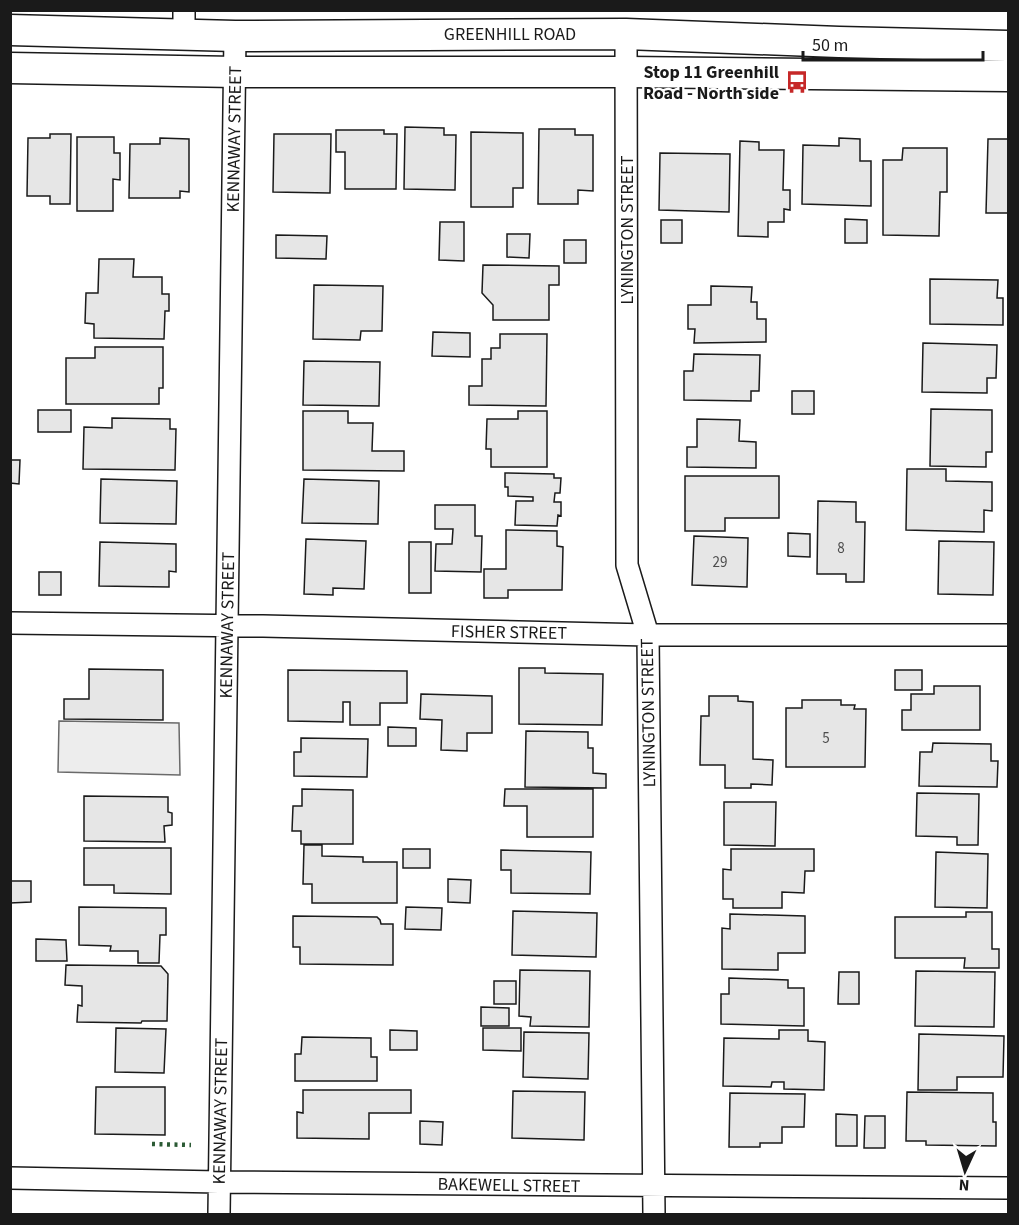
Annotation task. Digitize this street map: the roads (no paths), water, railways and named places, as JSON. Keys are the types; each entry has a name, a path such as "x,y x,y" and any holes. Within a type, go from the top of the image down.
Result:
{"main road":[{"name":"GREENHILL ROAD","path":"10,30 184,22 235,36 626,34 1008,46"},
{"path":"10,68 235,72 627,72 1008,76"}],"street":[{"name":"LYNINGTON STREET","path":"626,34 627,565 648,635 654,1215"},
{"name":"KENNAWAY STREET","path":"219,1215 235,36"},
{"name":"FISHER STREET","path":"10,623 648,635 1008,635"},
{"name":"BAKEWELL STREET","path":"10,1178 219,1182 1008,1188"}],"place":[{"name":"Stop 11 Greenhill Road - North side","path":"797,82"}]}
